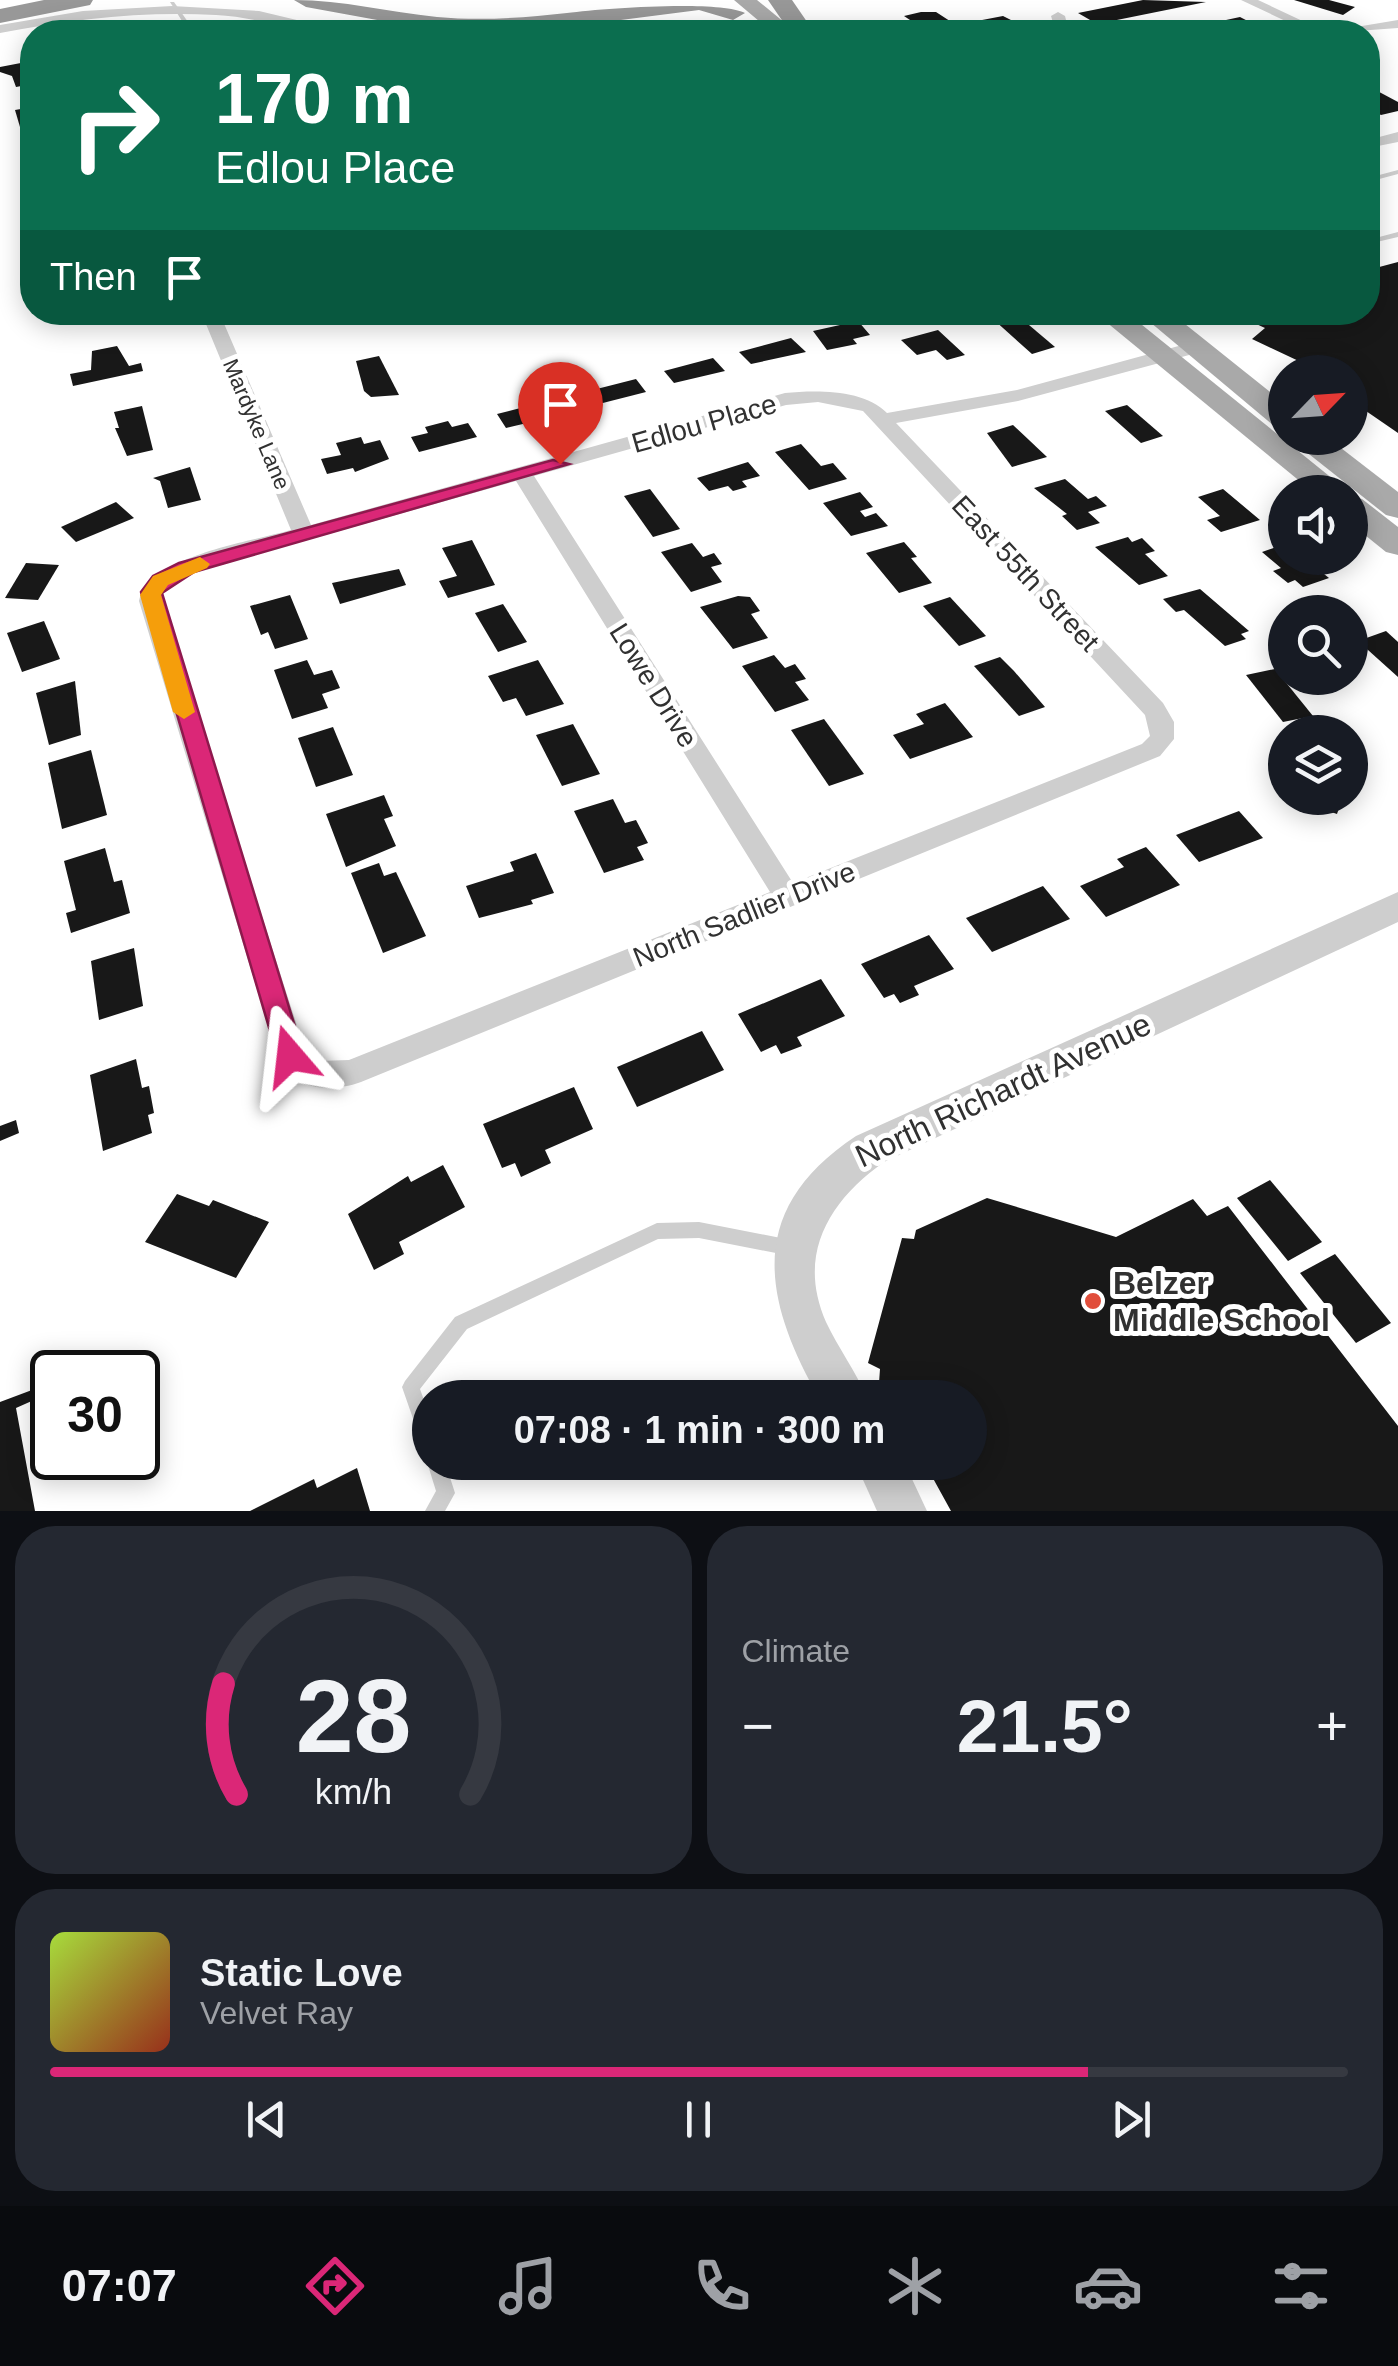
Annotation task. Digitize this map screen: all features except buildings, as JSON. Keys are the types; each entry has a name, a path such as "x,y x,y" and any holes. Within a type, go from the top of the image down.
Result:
{"highway":[{"path":"0,13 47,0"},
{"path":"306,0 396,20"},
{"path":"445,0 470,7 532,11 608,0"},
{"path":"568,20 688,0"},
{"path":"658,5 731,4"},
{"path":"0,13 82,6"}],"main road":[{"path":"731,4 762,20"},
{"path":"1124,325 1312,475"},
{"path":"1168,325 1268,405"},
{"path":"1330,455 1398,508"},
{"path":"1368,520 1398,544"}],"street":[{"path":"1247,0 1293,20"},
{"path":"30,20 82,6 172,3 263,8 312,20"},
{"path":"1058,16 1059,20"},
{"name":"Mardyke Lane","path":"215,325 304,535"},
{"path":"882,420 1018,395 1196,347"},
{"name":"Edlou Place","path":"313,1074 290,1056 150,600 156,584 180,570 789,398 844,399 870,407 882,420"},
{"name":"East 55th Street","path":"882,420 1154,708 1164,730"},
{"name":"Lowe Drive","path":"522,474 787,896"},
{"name":"North Sadlier Drive","path":"313,1074 350,1073 1151,750 1164,730"},
{"name":"North Richardt Avenue","path":"835,1380 802,1316 796,1249 806,1211 830,1175 870,1150 1398,906"},
{"path":"887,1480 903,1511"}],"lane":[{"path":"172,3 184,20"},
{"path":"417,1380 461,1324 657,1232 699,1230 796,1249"},
{"path":"434,1511 446,1494 442,1480"}],"slow traffic":[{"path":"184,712 150,595 160,580 200,564"}],"place":[{"name":"Belzer Middle School","path":"1093,1301"}],"route":[{"path":"290,1056 150,600 151,592 160,580 186,568 560,464"}]}
